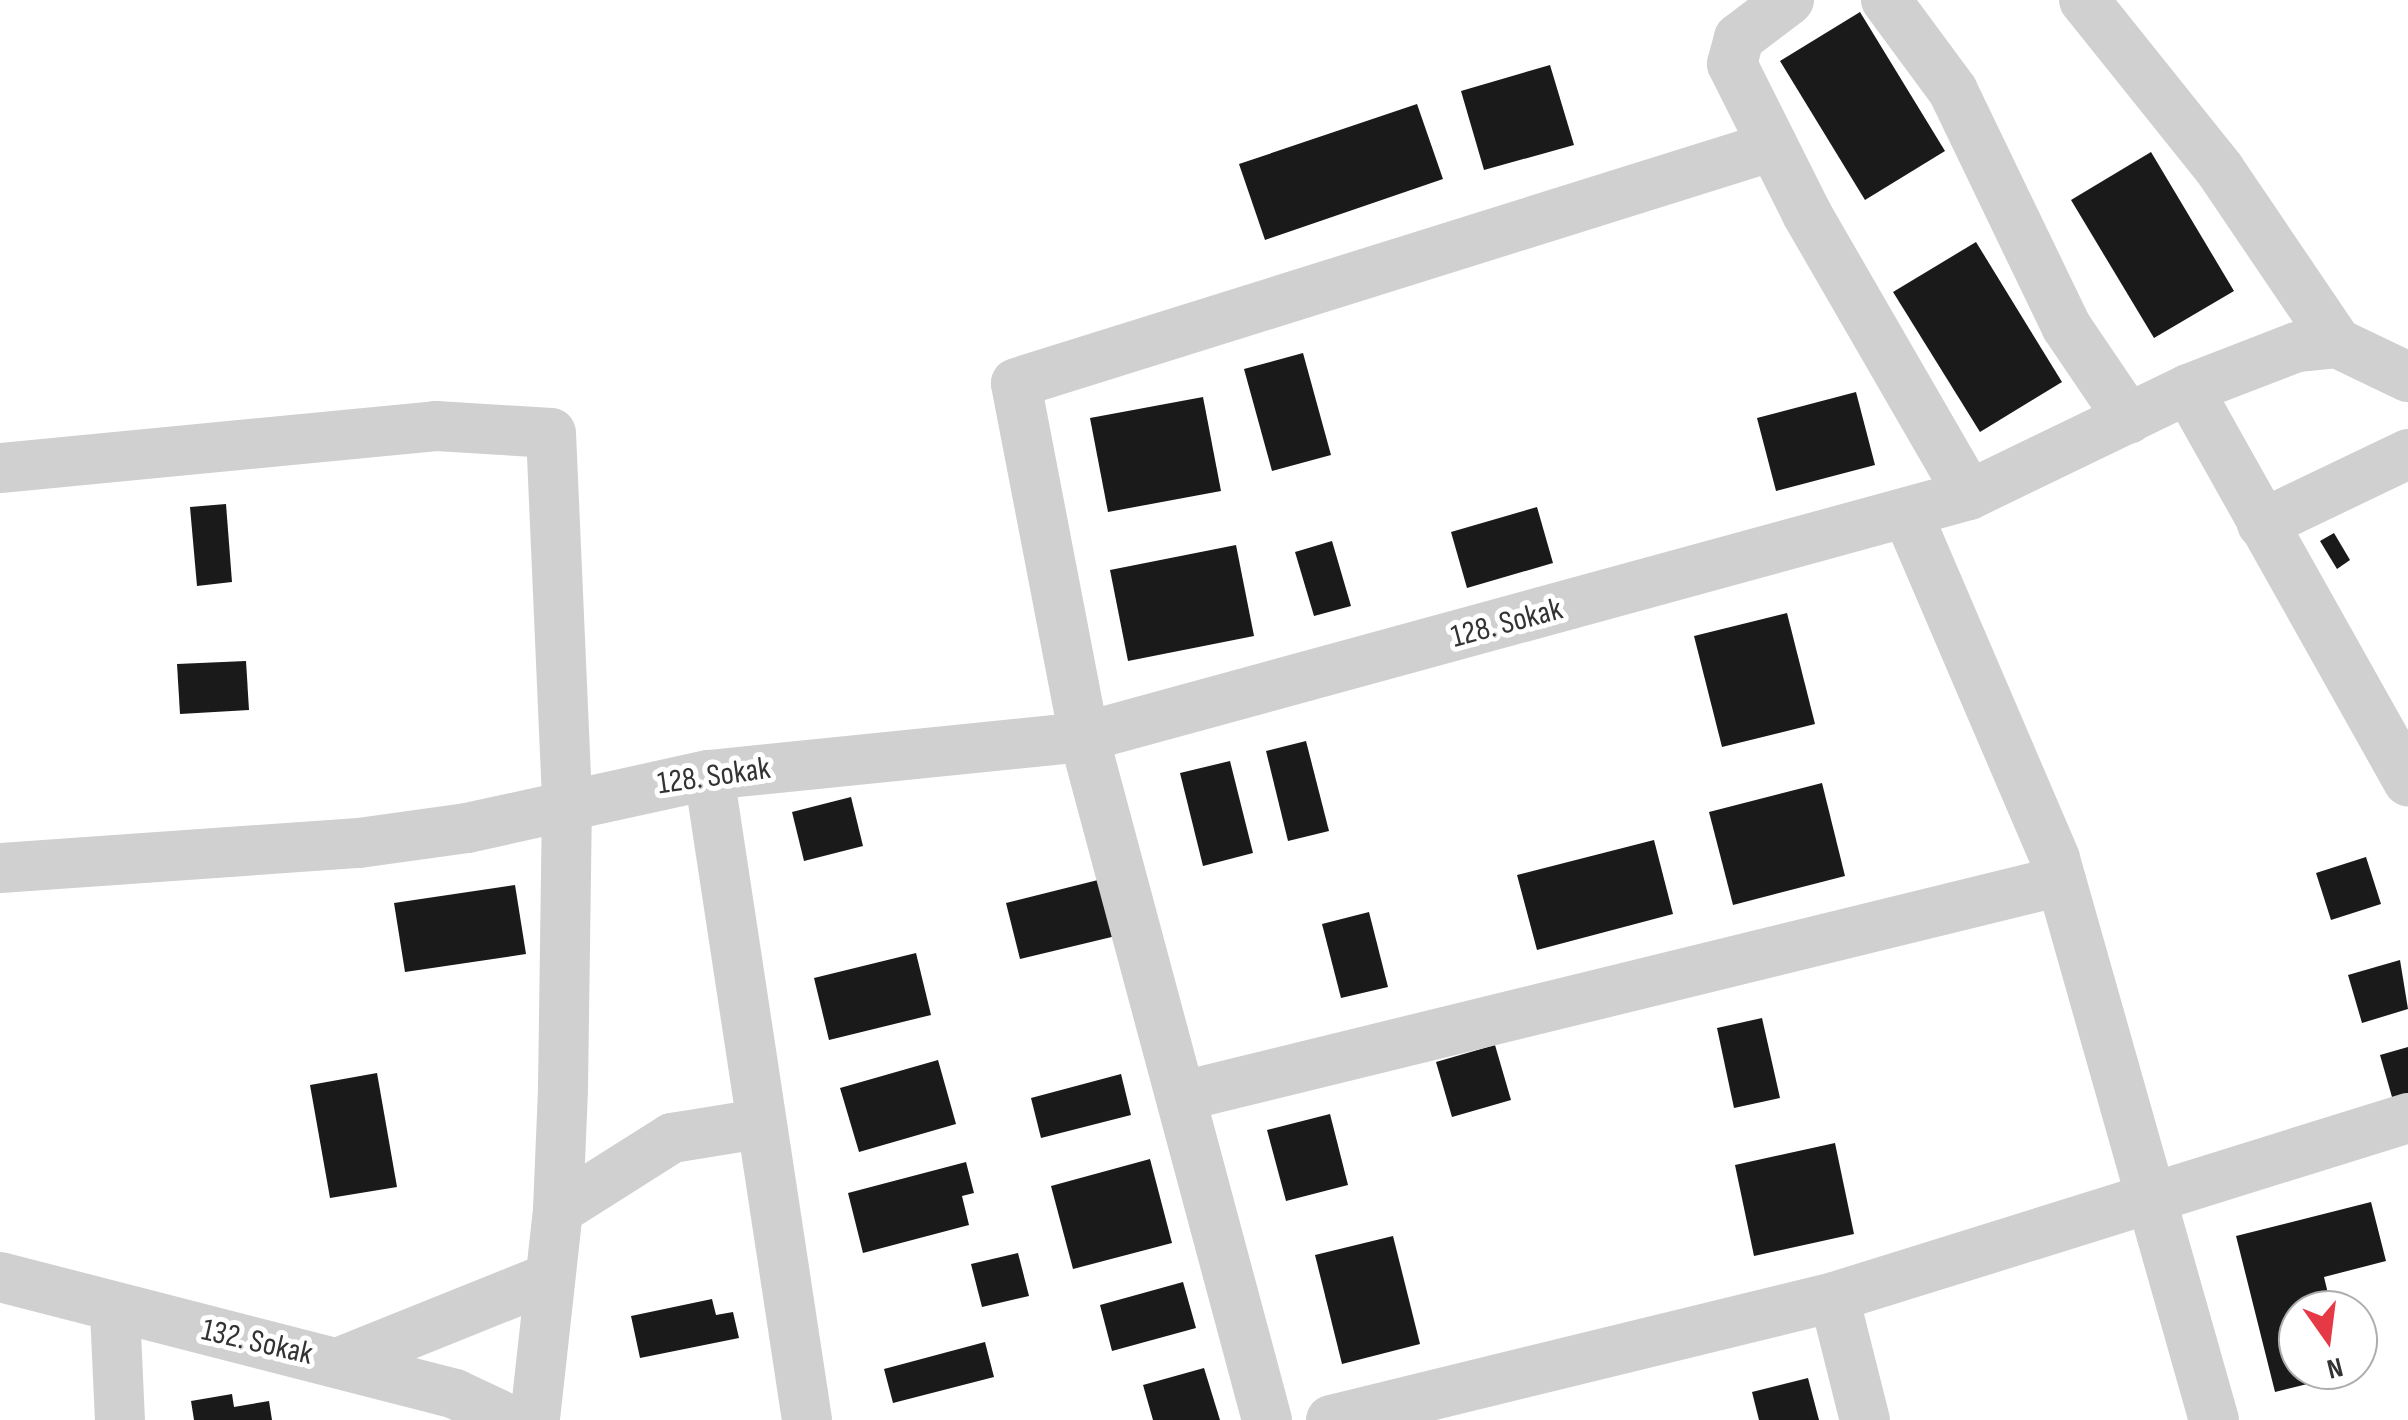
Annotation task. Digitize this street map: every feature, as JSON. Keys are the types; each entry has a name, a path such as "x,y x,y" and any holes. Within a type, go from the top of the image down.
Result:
{"street":[{"path":"1789,0 1740,38 1732,64 1772,146 1969,496"},
{"path":"1886,0 1953,91 2066,326 2129,419"},
{"path":"2084,0 2220,170 2337,343 2408,378"},
{"path":"1267,1420 1184,1096 1084,737 1016,383 1772,146"},
{"name":"128. Sokak","path":"0,868 358,843 467,828 568,802 709,775 1084,737 1969,496 2188,389 2297,347 2337,343"},
{"path":"2188,389 2408,781"},
{"path":"0,468 436,426 551,434 568,802 558,1210 535,1420"},
{"path":"2262,524 2408,454"},
{"path":"1907,513 2061,881 2214,1420"},
{"path":"709,775 758,1124 807,1420"},
{"path":"1184,1096 2061,881"},
{"path":"1331,1420 1834,1297 2408,1118"},
{"path":"558,1210 672,1138 758,1124"},
{"name":"132. Sokak","path":"0,1278 115,1311 340,1362 455,1394 510,1420"},
{"path":"340,1362 549,1278"},
{"path":"1834,1297 1865,1420"},
{"path":"115,1311 120,1420"}],"building":[{"path":"1860,12 1945,151 1865,200 1780,61"},
{"path":"1550,65 1574,145 1484,170 1461,91"},
{"path":"1417,104 1443,179 1265,240 1239,164"},
{"path":"2151,152 2234,291 2154,338 2071,200"},
{"path":"1976,242 2062,382 1980,432 1893,292"},
{"path":"1303,353 1331,455 1272,471 1244,369"},
{"path":"1856,392 1875,465 1776,491 1757,418"},
{"path":"1203,397 1221,491 1108,512 1090,418"},
{"path":"226,504 232,582 197,586 190,507"},
{"path":"1537,507 1553,563 1467,588 1451,532"},
{"path":"2334,533 2350,560 2337,569 2320,541"},
{"path":"1332,541 1351,606 1314,616 1295,552"},
{"path":"1236,545 1254,636 1128,661 1110,570"},
{"path":"1787,613 1815,724 1722,747 1694,636"},
{"path":"246,661 249,710 180,714 177,664"},
{"path":"1306,741 1329,831 1288,841 1266,751"},
{"path":"1230,761 1253,853 1203,866 1180,773"},
{"path":"1822,783 1845,876 1733,905 1709,812"},
{"path":"851,797 863,846 804,861 792,812"},
{"path":"1654,840 1673,914 1537,950 1517,875"},
{"path":"2366,857 2381,904 2331,920 2316,873"},
{"path":"1106,878 1120,935 1020,959 1006,903"},
{"path":"515,885 526,954 405,972 394,903"},
{"path":"1369,912 1388,987 1341,998 1322,924"},
{"path":"916,953 931,1015 829,1040 814,978"},
{"path":"2400,960 2408,1009 2362,1023 2348,975"},
{"path":"1762,1018 1780,1098 1734,1108 1717,1028"},
{"path":"1495,1045 1511,1100 1452,1117 1436,1062"},
{"path":"2408,1047 2408,1100 2394,1104 2380,1055"},
{"path":"938,1060 956,1124 859,1152 840,1088"},
{"path":"377,1073 397,1187 330,1198 310,1085"},
{"path":"1121,1074 1131,1115 1041,1138 1031,1098"},
{"path":"1330,1114 1348,1185 1286,1201 1267,1130"},
{"path":"1835,1143 1854,1234 1754,1256 1735,1165"},
{"path":"1150,1159 1172,1243 1073,1269 1051,1186"},
{"path":"966,1162 974,1193 962,1196 969,1225 863,1253 848,1193"},
{"path":"2371,1202 2386,1261 2324,1277 2327,1290 2278,1290 2278,1390 2283,1390 2275,1392 2236,1236"},
{"path":"1393,1236 1420,1344 1342,1364 1315,1255"},
{"path":"1018,1253 1029,1296 982,1307 971,1264"},
{"path":"1183,1282 1196,1328 1112,1351 1100,1305"},
{"path":"712,1299 716,1315 733,1312 739,1338 640,1358 631,1316"},
{"path":"985,1342 994,1377 893,1403 884,1369"},
{"path":"1204,1368 1220,1420 1153,1420 1143,1385"},
{"path":"1808,1378 1819,1420 1759,1420 1752,1392"},
{"path":"232,1394 234,1407 269,1401 272,1420 194,1420 191,1401"}]}
